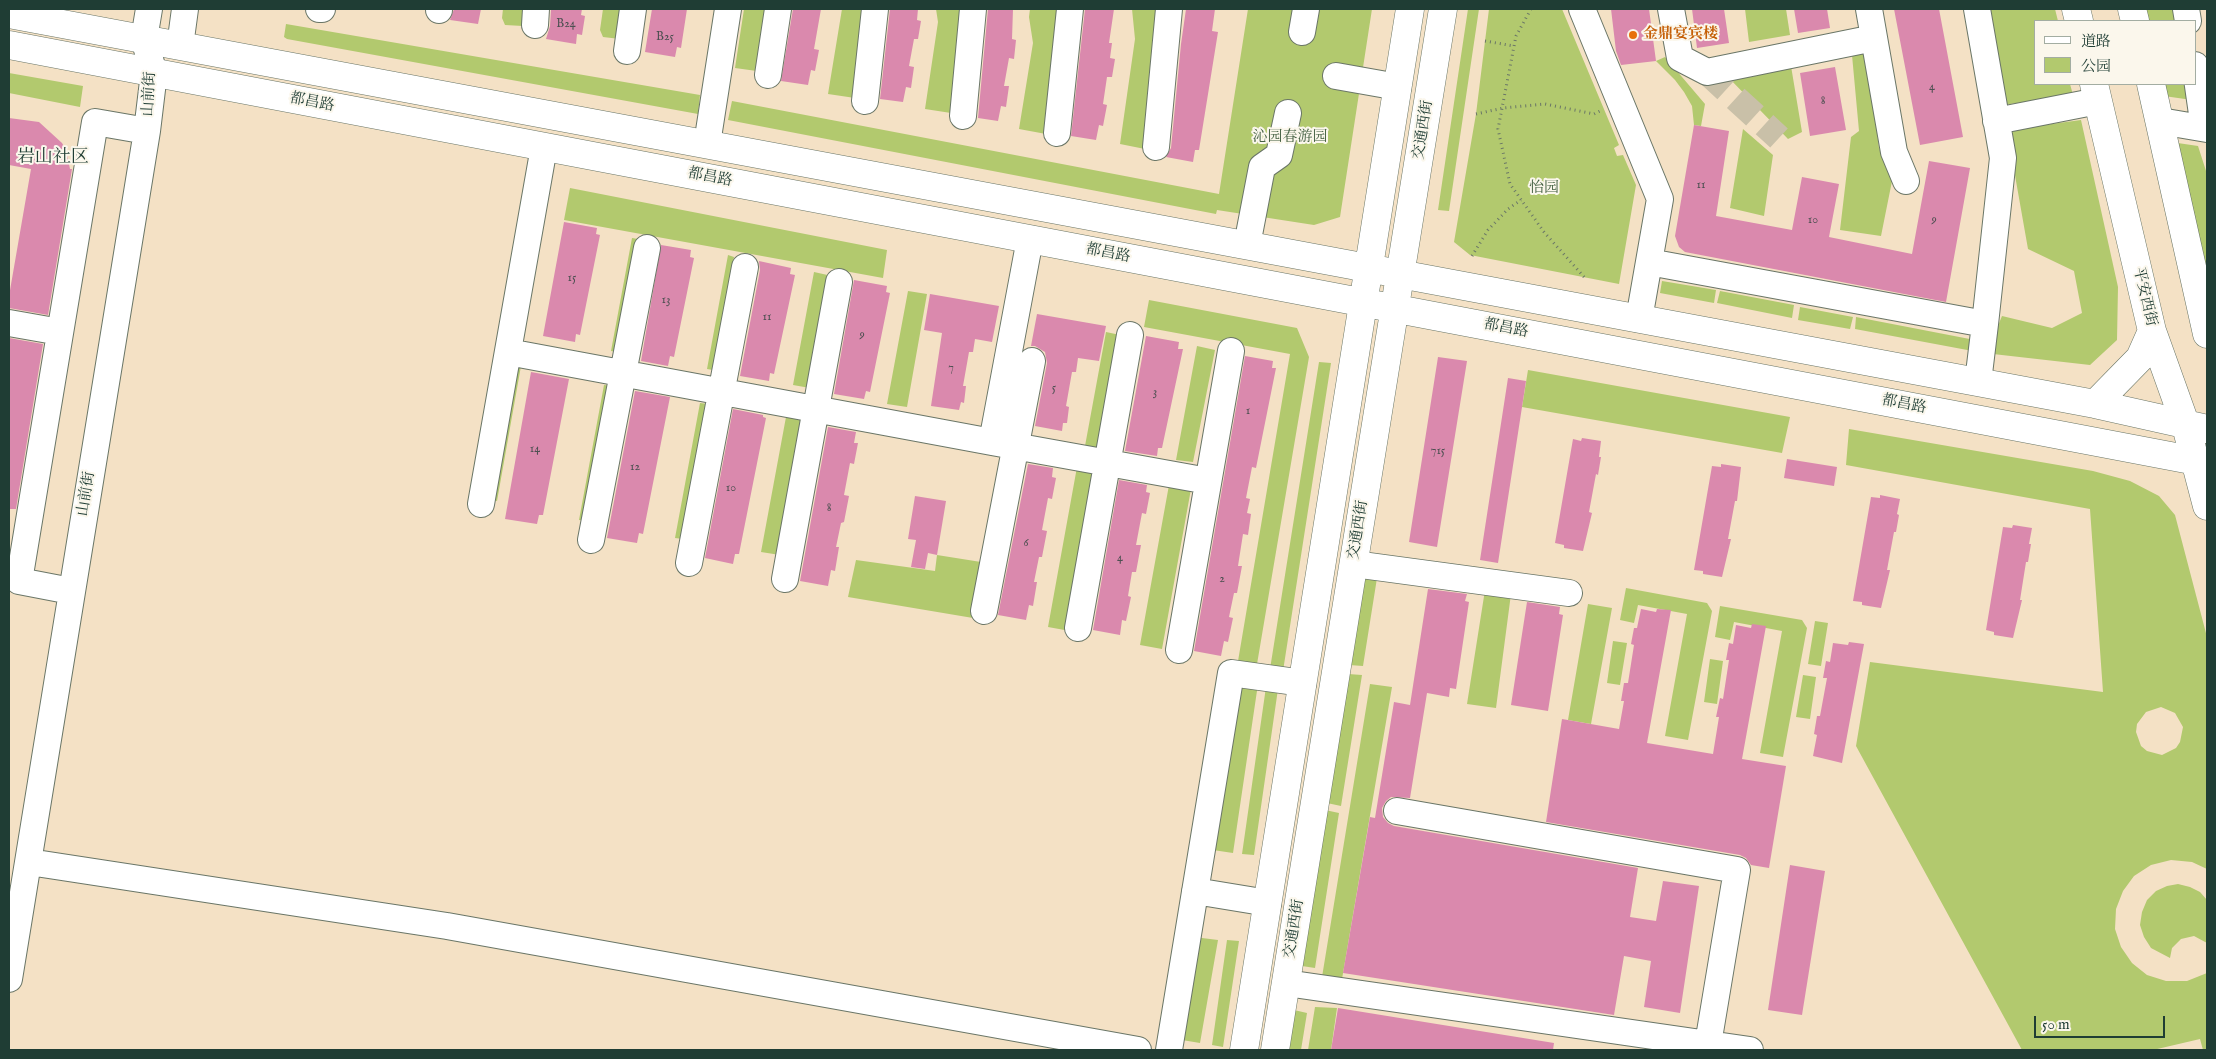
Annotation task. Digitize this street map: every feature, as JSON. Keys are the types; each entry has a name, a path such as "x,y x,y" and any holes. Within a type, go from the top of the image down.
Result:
{"main road":[{"name":"交通西街","path":"1244,1050 1410,9"},
{"name":"交通西街","path":"1275,1050 1443,9"},
{"path":"9,14 2095,404 2197,428"},
{"name":"都昌路","path":"9,46 2202,462"},
{"path":"2150,85 2207,334"},
{"name":"平安西街","path":"2096,92 2152,331 2197,428 2207,506"},
{"path":"2095,404 2140,358 2152,331"}],"street":[{"name":"山前街","path":"9,979 147,131 154,73 144,39 149,9"},
{"path":"180,46 186,9"},
{"path":"627,52 633,9"},
{"path":"707,144 728,9"},
{"path":"768,75 778,9"},
{"path":"865,101 874,9"},
{"path":"963,116 973,9"},
{"path":"1057,133 1070,9"},
{"path":"1156,147 1169,9"},
{"path":"1582,9 1660,199 1639,319"},
{"path":"1671,9 1680,58 1707,72 1874,38"},
{"path":"1869,9 1894,152 1906,181"},
{"path":"1977,9 2003,158 1978,382"},
{"path":"2160,121 2206,128 2196,71"},
{"path":"1336,76 1398,87"},
{"path":"1996,121 2096,92"},
{"path":"1247,245 1262,167 1279,155 1288,113"},
{"path":"71,591 19,581 60,332 96,122 147,131"},
{"path":"481,504 544,147"},
{"path":"984,611 1030,239"},
{"path":"591,540 647,248"},
{"path":"1649,262 1985,324"},
{"path":"689,563 746,267"},
{"path":"785,579 838,282"},
{"path":"9,323 60,332"},
{"path":"1078,628 1130,335"},
{"path":"1179,650 1231,351"},
{"path":"508,352 1004,445 1208,481"},
{"path":"1004,445 1032,361"},
{"path":"1354,564 1569,593"},
{"path":"1169,1050 1231,673 1303,683"},
{"path":"1397,811 1737,870 1708,1044"},
{"path":"29,862 447,926 1138,1050"},
{"path":"1195,892 1268,903"},
{"path":"1286,983 1750,1050"}],"path":[{"path":"1531,9 1516,36 1498,129 1510,184 1544,232 1585,278"},
{"path":"1485,41 1514,46"},
{"path":"1476,114 1503,108 1545,104 1594,114 1604,109"},
{"path":"1472,256 1488,230 1508,209 1521,200"}],"green space":[{"path":"503,9 526,9 523,26 505,25 502,18"},
{"path":"603,9 626,9 620,39 603,37 600,30"},
{"path":"744,9 773,9 764,72 735,68"},
{"path":"842,9 865,9 855,98 828,94"},
{"path":"936,9 961,9 951,113 925,109 938,22"},
{"path":"1030,9 1059,9 1046,134 1019,129 1033,43 1029,17"},
{"path":"1132,9 1160,9 1145,149 1120,144 1135,39"},
{"name":"沁园春游园","path":"1248,9 1372,9 1340,217 1314,225 1217,210 1216,214 728,120 732,101 1219,194"},
{"path":"1468,9 1479,9 1449,211 1438,210"},
{"name":"怡园","path":"1489,9 1562,9 1619,145 1614,148 1617,156 1623,155 1636,185 1619,284 1470,255 1454,242 1476,114"},
{"path":"1745,9 1786,9 1790,35 1749,42"},
{"path":"1986,9 2055,9 2058,20 2034,20 2034,85 2070,85 2073,95 2003,105"},
{"path":"2146,9 2175,9 2177,20 2149,20"},
{"path":"286,24 700,95 698,114 287,39 284,37"},
{"path":"1867,53 1879,148 1892,181 1881,236 1840,230 1851,137 1859,131 1852,55"},
{"path":"1665,57 1705,104 1701,126 1694,125 1692,106 1684,92 1656,61"},
{"path":"1791,66 1802,132 1788,139 1728,77"},
{"path":"9,73 83,86 80,107 9,93"},
{"path":"2162,85 2189,85 2192,100 2164,96"},
{"path":"2081,120 2118,287 2117,340 2090,365 1993,354 1991,343 2002,316 2052,328 2082,313 2074,271 2028,249 2007,130"},
{"path":"1743,129 1773,155 1764,216 1730,208"},
{"path":"2171,142 2198,146 2207,174 2207,279"},
{"path":"570,188 887,250 883,278 564,220"},
{"path":"632,238 638,239 617,352 611,351"},
{"path":"728,255 734,257 713,370 707,369"},
{"path":"814,272 832,276 810,388 793,385"},
{"path":"1662,281 1716,290 1714,303 1660,293"},
{"path":"908,291 927,294 907,407 887,404"},
{"path":"1720,291 1794,305 1792,318 1717,303"},
{"path":"1149,300 1297,328 1309,357 1256,670 1237,667 1290,354 1144,327"},
{"path":"1800,307 1853,317 1850,329 1798,320"},
{"path":"1856,317 1980,341 1978,352 1855,329"},
{"path":"1106,332 1125,336 1102,448 1085,446"},
{"path":"1197,346 1215,350 1193,462 1176,460"},
{"path":"1319,362 1331,363 1283,671 1270,669"},
{"path":"514,364 521,366 497,501 489,499"},
{"path":"1528,370 1790,417 1782,453 1522,407"},
{"path":"604,385 612,386 587,521 579,520"},
{"path":"700,403 708,404 683,539 675,538"},
{"path":"786,417 802,419 780,555 761,552"},
{"path":"1849,429 2093,471 2130,481 2159,496 2175,515 2207,637 2207,869 2192,862 2171,860 2151,865 2134,876 2123,891 2116,909 2115,929 2121,947 2132,963 2147,975 2166,981 2187,981 2207,973 2207,1050 2203,1050 2200,1039 2153,1050 2022,1050 1856,746 1870,662 2103,692 2090,509 1846,465","holes":["2161,707 2175,713 2183,727 2180,742 2176,748 2162,755 2147,751 2141,746 2136,732 2137,724 2146,712"]},
{"path":"1077,467 1099,471 1070,631 1048,627"},
{"path":"1169,485 1191,489 1162,649 1140,645"},
{"path":"937,555 981,562 973,618 848,597 856,560 935,571"},
{"path":"1362,575 1377,578 1363,666 1349,665"},
{"path":"1626,588 1707,603 1712,611 1688,740 1665,736 1687,614 1638,605 1634,623 1620,620"},
{"path":"1485,590 1511,594 1496,708 1467,704"},
{"path":"1588,604 1612,608 1591,724 1568,720"},
{"path":"1720,606 1802,620 1807,628 1783,757 1760,753 1782,631 1734,622 1730,640 1715,637"},
{"path":"1815,621 1828,623 1821,666 1808,664"},
{"path":"1613,641 1627,643 1620,685 1607,683"},
{"path":"1710,659 1723,661 1717,704 1704,702"},
{"path":"1348,674 1362,675 1341,806 1327,803"},
{"path":"1803,675 1816,677 1810,719 1796,717"},
{"path":"1233,680 1258,684 1233,853 1206,849"},
{"path":"1370,684 1392,687 1342,979 1322,977"},
{"path":"1266,687 1278,689 1254,855 1242,854"},
{"path":"1325,810 1339,813 1315,968 1302,966"},
{"path":"2178,884 2200,892 2207,900 2207,943 2194,936 2181,939 2172,948 2170,958 2151,948 2144,937 2140,925 2142,912 2147,900 2156,891"},
{"path":"1194,937 1218,940 1200,1043 1176,1039"},
{"path":"1227,940 1239,941 1223,1047 1212,1045"},
{"path":"1315,1007 1337,1008 1331,1050 1308,1050"},
{"path":"1294,1010 1307,1013 1301,1050 1287,1050"}],"building":[{"path":"454,9 481,9 478,24 450,20"},
{"path":"551,9 582,9 581,15 585,16 582,35 577,34 576,44 546,39 550,26"},
{"path":"652,9 687,9 681,48 677,47 675,57 645,52"},
{"path":"793,9 821,9 814,49 819,50 815,71 811,70 808,85 781,81"},
{"path":"890,9 918,9 917,20 921,21 918,39 914,39 909,66 914,67 911,88 906,87 903,102 880,99"},
{"path":"988,9 1013,9 1012,39 1016,40 1014,59 1009,58 1004,86 1009,86 1006,107 1001,106 998,121 978,118"},
{"path":"1085,9 1114,9 1109,43 1112,43 1110,58 1115,59 1112,77 1107,77 1103,104 1107,105 1103,126 1099,125 1096,140 1071,136"},
{"path":"1186,9 1215,9 1212,31 1218,32 1199,150 1195,150 1193,162 1166,157 1171,148"},
{"name":"金鼎宴宾楼","path":"1611,9 1649,9 1656,61 1621,65 1616,51"},
{"path":"1692,9 1724,9 1729,43 1697,48"},
{"path":"1794,9 1827,9 1830,28 1798,33"},
{"path":"1894,9 1939,9 1963,137 1920,145"},
{"path":"1835,67 1846,130 1810,136 1800,73"},
{"path":"9,118 39,122 62,143 66,150 70,169 72,169 48,315 9,308 9,296 31,169 9,165"},
{"path":"1694,125 1729,131 1716,216 1792,230 1802,177 1839,184 1829,237 1912,254 1929,161 1970,168 1946,302 1685,252 1679,247 1675,236"},
{"path":"564,222 597,228 596,234 600,235 580,335 576,334 575,342 543,336"},
{"path":"661,245 691,250 690,257 694,258 674,357 670,356 668,366 641,361"},
{"path":"759,261 791,268 790,274 795,275 774,374 770,373 769,381 740,376 760,270"},
{"path":"854,280 887,286 886,292 890,293 870,392 866,391 864,399 834,394"},
{"path":"930,294 999,306 992,342 975,339 973,352 969,352 963,386 966,386 964,403 961,402 959,410 931,406 942,333 924,330"},
{"path":"1037,314 1106,326 1099,361 1078,358 1076,372 1072,372 1066,406 1069,407 1067,423 1063,423 1062,431 1035,426 1047,363 1045,352 1035,346 1031,346"},
{"path":"1146,336 1179,342 1178,349 1183,349 1162,448 1158,448 1157,456 1125,451"},
{"path":"9,338 43,344 16,509 9,509"},
{"path":"1245,356 1273,361 1272,368 1276,368 1256,468 1252,467 1246,498 1250,499 1247,513 1251,514 1248,535 1243,534 1238,566 1242,566 1237,593 1234,593 1229,617 1233,618 1228,642 1224,641 1221,656 1194,651"},
{"path":"1438,357 1467,361 1437,547 1409,542"},
{"path":"531,372 569,379 543,515 539,515 537,524 505,519"},
{"path":"1508,378 1526,381 1498,563 1480,560"},
{"path":"635,391 670,397 643,534 639,533 637,543 607,538"},
{"path":"733,409 763,415 766,418 739,554 735,554 733,564 705,558"},
{"path":"828,427 856,432 854,443 858,443 854,464 850,463 844,495 849,496 844,522 841,523 836,547 839,547 835,571 831,570 828,586 800,581"},
{"path":"1582,438 1601,441 1598,475 1596,474 1589,512 1592,513 1583,551 1564,548 1564,545 1555,543 1573,439 1581,441"},
{"path":"1787,459 1837,467 1834,486 1784,478"},
{"path":"1028,464 1053,468 1052,477 1056,478 1052,499 1048,498 1042,530 1047,531 1042,557 1039,557 1034,582 1037,582 1033,606 1029,605 1026,620 998,615"},
{"path":"1721,464 1741,467 1737,501 1735,501 1728,539 1731,539 1722,577 1703,574 1703,571 1694,570 1712,466 1721,467"},
{"path":"1119,480 1147,485 1146,492 1150,493 1146,514 1142,513 1136,545 1141,545 1136,572 1132,572 1128,596 1131,597 1126,621 1122,620 1120,635 1093,630"},
{"path":"1880,495 1900,499 1896,532 1894,532 1887,570 1890,570 1881,608 1862,605 1862,602 1853,601 1871,497 1880,498"},
{"path":"915,496 946,501 937,555 928,553 925,569 911,567 916,540 908,539"},
{"path":"2013,525 2032,528 2028,562 2026,562 2020,600 2022,600 2013,638 1994,635 1994,632 1986,630 2003,527 2012,528"},
{"path":"1428,589 1467,594 1465,601 1469,602 1456,689 1450,688 1449,697 1427,693 1410,798 1391,797 1382,808 1383,817 1394,826 1638,868 1630,917 1656,921 1663,881 1699,886 1680,1013 1644,1007 1651,961 1624,956 1614,1015 1343,973 1370,817 1375,818 1394,702 1410,705"},
{"path":"1527,602 1560,607 1559,614 1563,615 1548,711 1511,705"},
{"path":"1641,609 1656,612 1657,609 1671,610 1647,743 1713,754 1719,717 1716,717 1720,698 1723,699 1729,660 1726,660 1729,643 1733,644 1736,625 1751,628 1752,624 1766,626 1742,759 1786,766 1769,868 1751,865 1746,858 1740,855 1546,822 1562,719 1619,729 1624,701 1621,701 1624,683 1628,683 1634,645 1631,644 1634,628 1637,628"},
{"path":"1849,642 1864,644 1842,763 1813,756 1817,735 1814,734 1817,716 1820,716 1827,678 1823,678 1826,661 1830,662 1833,643 1848,645"},
{"path":"1790,865 1825,871 1802,1015 1768,1010"},
{"path":"1338,1008 1554,1043 1553,1050 1331,1050"}],"tunnel":[{"path":"1707,72 1779,138"}],"place":[{"name":"金鼎宴宾楼","path":"1633,35"}],"district":[{"name":"岩山社区","path":"53,158"}]}
